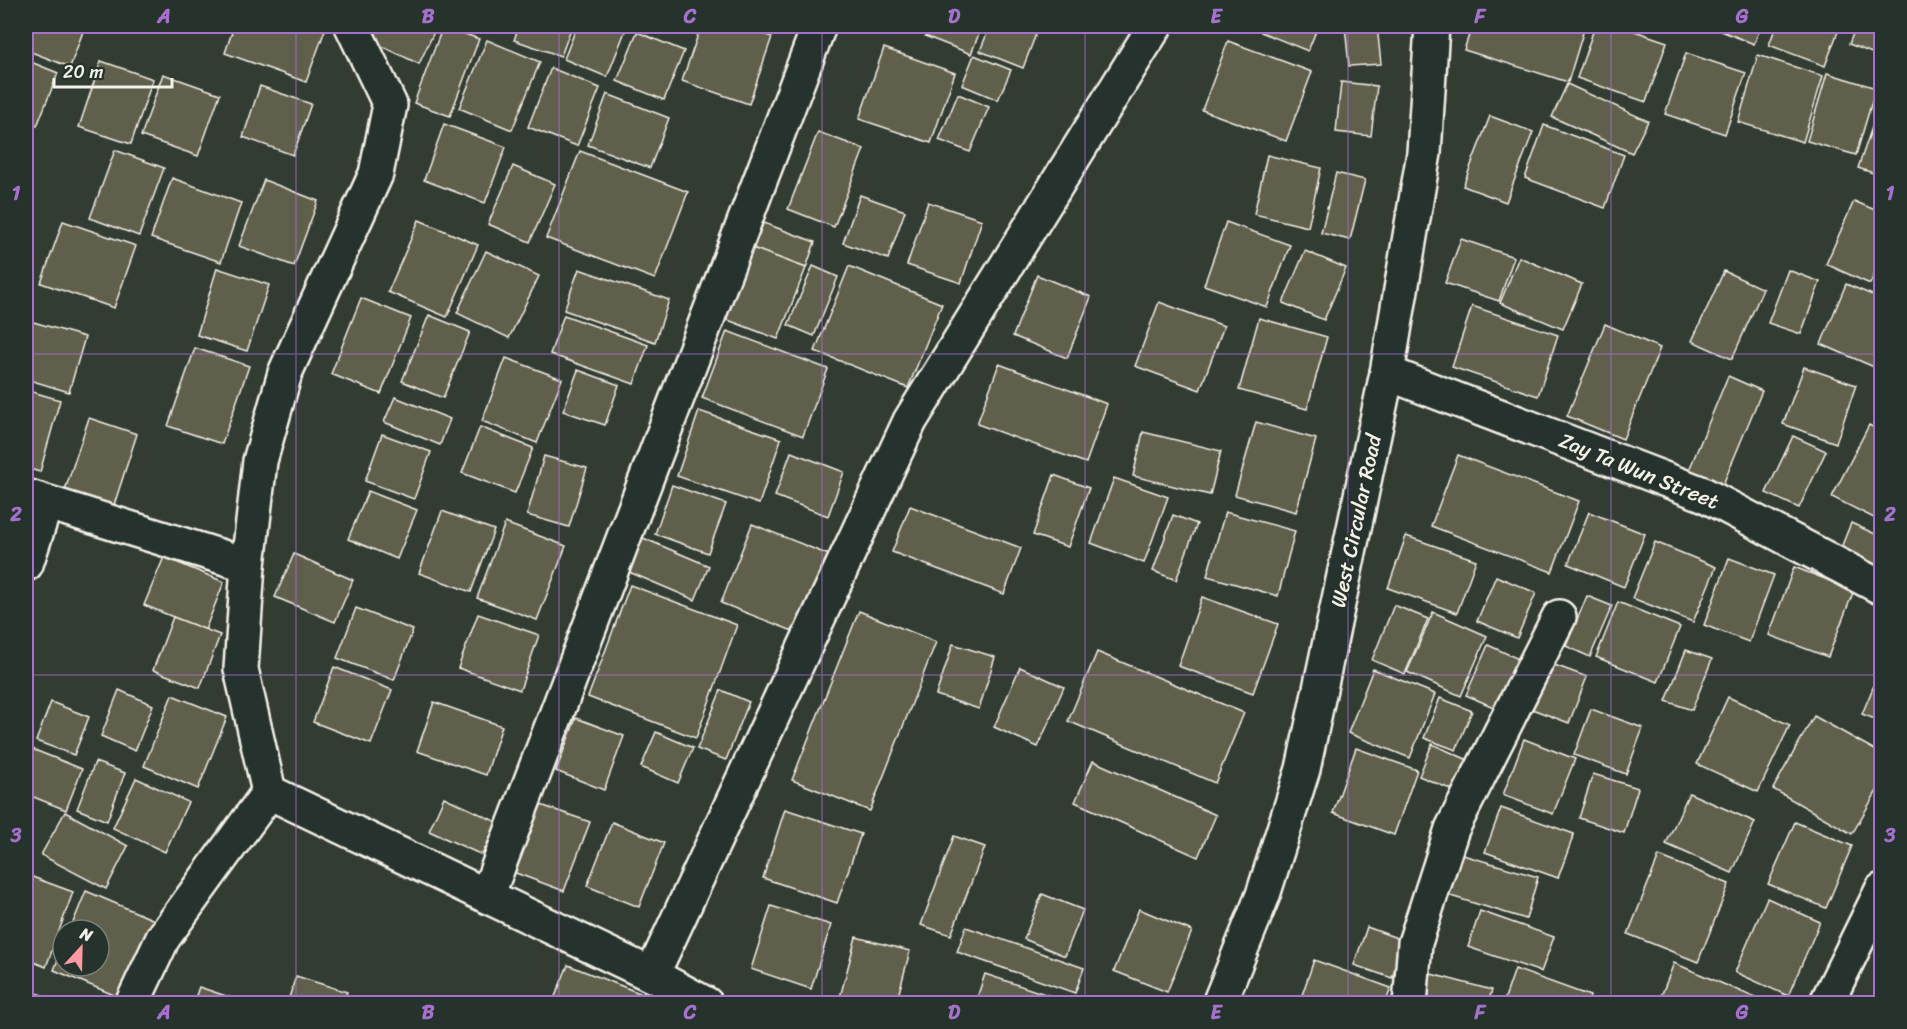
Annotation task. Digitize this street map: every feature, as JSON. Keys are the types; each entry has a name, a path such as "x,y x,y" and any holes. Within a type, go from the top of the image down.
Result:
{"street":[{"path":"132,1004 163,938 269,792 242,669 248,565 260,461 285,373 376,174 390,105 352,26"},
{"path":"487,896 819,26"},
{"path":"652,975 910,422 1155,26"},
{"name":"West Circular Road","path":"1219,1004 1263,895 1304,769 1387,373 1424,153 1432,26"},
{"name":"Zay Ta Wun Street","path":"1387,373 1703,494 1881,588"},
{"path":"26,564 36,500 248,565"},
{"path":"1410,1004 1415,943 1452,829 1560,617"},
{"path":"269,792 652,975 706,1004"},
{"path":"1826,1004 1881,890"}],"building":[{"path":"26,26 85,26 70,67 26,50"},
{"path":"234,26 313,26 325,30 306,82 225,53"},
{"path":"373,26 420,26 434,32 419,64 367,39"},
{"path":"443,26 479,39 450,116 414,103"},
{"path":"519,26 572,26 561,56 514,40"},
{"path":"577,26 617,26 626,29 607,77 564,59"},
{"path":"701,26 740,26 772,37 749,104 682,81"},
{"path":"929,26 982,26 971,54 925,36"},
{"path":"990,26 1039,26 1023,68 980,51"},
{"path":"1264,26 1318,26 1308,51 1261,32"},
{"path":"1345,26 1377,26 1381,64 1349,66"},
{"path":"1472,26 1585,26 1568,82 1464,50"},
{"path":"1595,26 1620,26 1667,42 1646,102 1577,78"},
{"path":"1721,26 1761,26 1754,44 1719,30"},
{"path":"1776,26 1840,26 1825,66 1769,45"},
{"path":"1856,26 1882,26 1882,57 1849,44"},
{"path":"637,32 684,51 664,100 617,81"},
{"path":"487,40 540,62 512,130 459,108"},
{"path":"1228,41 1312,72 1286,141 1202,110"},
{"path":"884,48 955,73 931,143 859,119"},
{"path":"1686,53 1746,73 1725,134 1665,114"},
{"path":"974,55 1011,70 998,100 962,85"},
{"path":"1758,55 1823,76 1803,142 1738,122"},
{"path":"26,60 58,73 37,126 26,121"},
{"path":"101,61 153,79 131,144 79,127"},
{"path":"551,68 600,88 577,146 528,127"},
{"path":"1827,73 1876,88 1856,155 1807,141"},
{"path":"163,74 220,94 198,156 141,136"},
{"path":"1341,82 1377,86 1371,136 1336,132"},
{"path":"1567,84 1648,121 1632,153 1552,117"},
{"path":"260,86 311,104 293,155 243,137"},
{"path":"607,94 669,118 650,168 588,145"},
{"path":"958,94 989,107 970,152 939,140"},
{"path":"1882,98 1882,176 1858,168"},
{"path":"1490,116 1533,132 1506,202 1463,186"},
{"path":"444,124 506,147 485,203 424,180"},
{"path":"1544,125 1624,155 1605,208 1525,178"},
{"path":"818,132 864,149 834,227 788,209"},
{"path":"115,150 164,168 139,236 90,218"},
{"path":"580,151 688,192 655,279 546,238"},
{"path":"1267,155 1321,168 1308,227 1254,214"},
{"path":"513,166 555,184 530,242 488,224"},
{"path":"1336,173 1365,180 1350,240 1321,233"},
{"path":"172,178 241,203 221,262 151,238"},
{"path":"264,180 318,201 294,266 239,246"},
{"path":"860,195 905,211 888,259 843,243"},
{"path":"1854,201 1882,213 1882,258 1870,284 1826,264"},
{"path":"928,202 982,220 961,283 907,265"},
{"path":"748,217 815,242 806,268 739,243"},
{"path":"419,220 478,245 447,317 388,292"},
{"path":"63,221 136,246 114,308 41,283"},
{"path":"1226,222 1290,245 1267,307 1204,285"},
{"path":"1461,239 1514,257 1499,301 1445,283"},
{"path":"739,243 806,268 778,339 712,314"},
{"path":"486,251 539,276 509,338 457,313"},
{"path":"1305,251 1346,268 1324,320 1283,303"},
{"path":"1519,257 1582,284 1563,329 1500,303"},
{"path":"813,266 838,277 814,336 788,325"},
{"path":"849,266 942,304 908,388 815,351"},
{"path":"217,268 269,285 247,351 197,335"},
{"path":"579,269 669,300 655,342 564,310"},
{"path":"1788,270 1820,282 1801,334 1768,323"},
{"path":"1724,271 1763,289 1732,359 1692,341"},
{"path":"1037,275 1091,297 1067,358 1013,336"},
{"path":"1846,284 1882,299 1882,350 1874,367 1821,344"},
{"path":"361,298 411,318 381,394 331,374"},
{"path":"1159,302 1224,326 1200,390 1135,366"},
{"path":"1472,306 1558,335 1538,396 1452,367"},
{"path":"429,315 470,332 443,398 402,381"},
{"path":"564,315 648,345 634,384 550,354"},
{"path":"1259,318 1327,337 1307,409 1239,390"},
{"path":"30,321 85,337 69,392 26,379 26,334"},
{"path":"1605,324 1660,348 1623,439 1567,416"},
{"path":"727,331 828,369 803,436 702,398"},
{"path":"195,348 249,366 222,444 168,426"},
{"path":"506,358 562,379 537,443 482,421"},
{"path":"999,364 1107,404 1086,463 977,424"},
{"path":"1804,367 1856,385 1836,443 1783,424"},
{"path":"578,370 619,385 605,425 563,411"},
{"path":"1728,376 1762,391 1721,489 1687,475"},
{"path":"26,390 60,400 40,472 26,468"},
{"path":"395,397 450,419 440,445 384,422"},
{"path":"699,411 781,439 759,504 677,476"},
{"path":"89,418 137,434 113,508 64,493"},
{"path":"1256,422 1316,439 1296,512 1235,495"},
{"path":"1869,425 1882,432 1880,521 1832,497"},
{"path":"480,427 533,448 515,493 462,473"},
{"path":"1143,432 1221,451 1210,495 1133,476"},
{"path":"382,434 431,452 414,499 365,481"},
{"path":"1793,436 1826,451 1799,508 1766,493"},
{"path":"791,452 844,472 828,516 775,496"},
{"path":"1458,455 1579,501 1552,572 1431,526"},
{"path":"544,456 587,468 569,527 527,515"},
{"path":"1054,475 1089,488 1068,547 1033,535"},
{"path":"1114,478 1168,497 1144,563 1091,543"},
{"path":"672,485 726,504 708,553 655,534"},
{"path":"368,491 417,510 397,559 348,539"},
{"path":"910,506 1021,548 1004,594 892,552"},
{"path":"442,511 494,530 471,592 419,573"},
{"path":"1225,512 1295,531 1278,596 1207,576"},
{"path":"1589,512 1645,534 1624,587 1568,564"},
{"path":"1173,515 1197,524 1176,580 1153,571"},
{"path":"505,523 566,546 537,620 477,598"},
{"path":"1851,523 1882,537 1882,568 1840,550"},
{"path":"752,524 834,557 803,635 721,603"},
{"path":"636,535 709,566 695,600 622,569"},
{"path":"1406,536 1476,560 1457,613 1388,588"},
{"path":"1655,542 1716,567 1693,622 1632,598"},
{"path":"294,554 353,580 335,622 275,597"},
{"path":"164,557 224,582 205,630 144,605"},
{"path":"1729,558 1774,575 1749,642 1704,625"},
{"path":"1794,567 1854,590 1828,657 1769,635"},
{"path":"1496,576 1536,593 1517,638 1477,621"},
{"path":"630,585 737,625 696,738 588,697"},
{"path":"1587,596 1612,606 1590,657 1566,646"},
{"path":"1202,597 1278,624 1253,693 1178,666"},
{"path":"1618,602 1680,627 1658,682 1596,657"},
{"path":"1394,605 1428,619 1405,674 1372,660"},
{"path":"356,608 413,630 394,680 337,658"},
{"path":"859,611 936,642 870,811 792,780"},
{"path":"1433,612 1487,636 1461,696 1407,672"},
{"path":"478,614 539,635 520,690 458,668"},
{"path":"173,617 220,635 200,688 153,670"},
{"path":"953,644 995,657 979,709 936,695"},
{"path":"1488,645 1521,660 1498,709 1466,695"},
{"path":"1686,650 1712,659 1692,710 1666,701"},
{"path":"1097,652 1244,713 1215,783 1068,721"},
{"path":"1549,663 1587,677 1569,723 1532,709"},
{"path":"1882,666 1882,722 1862,714"},
{"path":"334,667 392,690 371,744 313,722"},
{"path":"1020,667 1064,687 1038,747 994,727"},
{"path":"1373,669 1435,694 1410,758 1348,733"},
{"path":"119,690 153,705 135,751 101,736"},
{"path":"721,690 749,702 726,760 697,749"},
{"path":"172,695 227,717 198,789 144,766"},
{"path":"1728,697 1790,725 1758,792 1697,764"},
{"path":"1440,698 1472,711 1456,750 1424,738"},
{"path":"51,702 89,717 74,755 36,741"},
{"path":"434,702 502,726 486,775 417,751"},
{"path":"1591,709 1643,728 1626,774 1574,755"},
{"path":"1814,716 1882,754 1882,782 1852,834 1773,789"},
{"path":"576,718 624,736 604,790 556,771"},
{"path":"656,732 693,748 678,783 641,767"},
{"path":"1524,739 1575,759 1553,814 1503,795"},
{"path":"1432,744 1468,760 1455,791 1419,776"},
{"path":"1356,748 1417,770 1394,835 1333,813"},
{"path":"32,749 82,769 66,810 26,794 26,766"},
{"path":"1093,761 1216,815 1198,857 1075,802"},
{"path":"95,762 125,773 107,821 77,809"},
{"path":"1593,774 1638,788 1624,833 1579,818"},
{"path":"136,778 188,802 165,852 113,828"},
{"path":"1689,793 1755,822 1732,873 1666,844"},
{"path":"444,797 497,822 482,855 429,831"},
{"path":"538,804 590,822 564,891 513,872"},
{"path":"1501,808 1574,834 1558,878 1485,852"},
{"path":"785,809 861,834 837,903 763,878"},
{"path":"65,812 128,846 106,889 41,855"},
{"path":"612,822 664,843 639,907 587,886"},
{"path":"1795,822 1852,846 1826,908 1768,884"},
{"path":"954,836 985,847 951,935 921,925"},
{"path":"1456,853 1538,877 1526,919 1444,894"},
{"path":"1659,856 1729,884 1698,962 1628,934"},
{"path":"27,875 73,892 64,918 51,918 51,953 46,967 26,959"},
{"path":"86,891 159,922 126,1000 73,978 111,978 111,918 75,918"},
{"path":"1042,894 1083,910 1065,956 1024,939"},
{"path":"1767,898 1820,922 1788,996 1735,972"},
{"path":"771,906 831,925 811,989 751,969"},
{"path":"1139,909 1192,931 1167,992 1114,971"},
{"path":"1480,911 1554,937 1541,972 1468,947"},
{"path":"966,927 1084,968 1075,993 957,952"},
{"path":"1367,927 1405,941 1392,978 1354,965"},
{"path":"856,937 910,951 896,1004 849,1004 839,1001"},
{"path":"1314,960 1391,988 1385,1004 1299,1004"},
{"path":"1674,963 1770,1004 1658,1004"},
{"path":"568,965 642,994 638,1004 552,1004"},
{"path":"1515,969 1590,996 1588,1004 1503,1004"},
{"path":"985,974 1063,1000 1062,1004 975,1004"},
{"path":"1431,974 1492,990 1488,1004 1424,1004"},
{"path":"296,976 347,992 343,1004 287,1004"},
{"path":"199,987 250,1004 193,1004"},
{"path":"26,989 52,999 51,1004 26,1004"}]}
